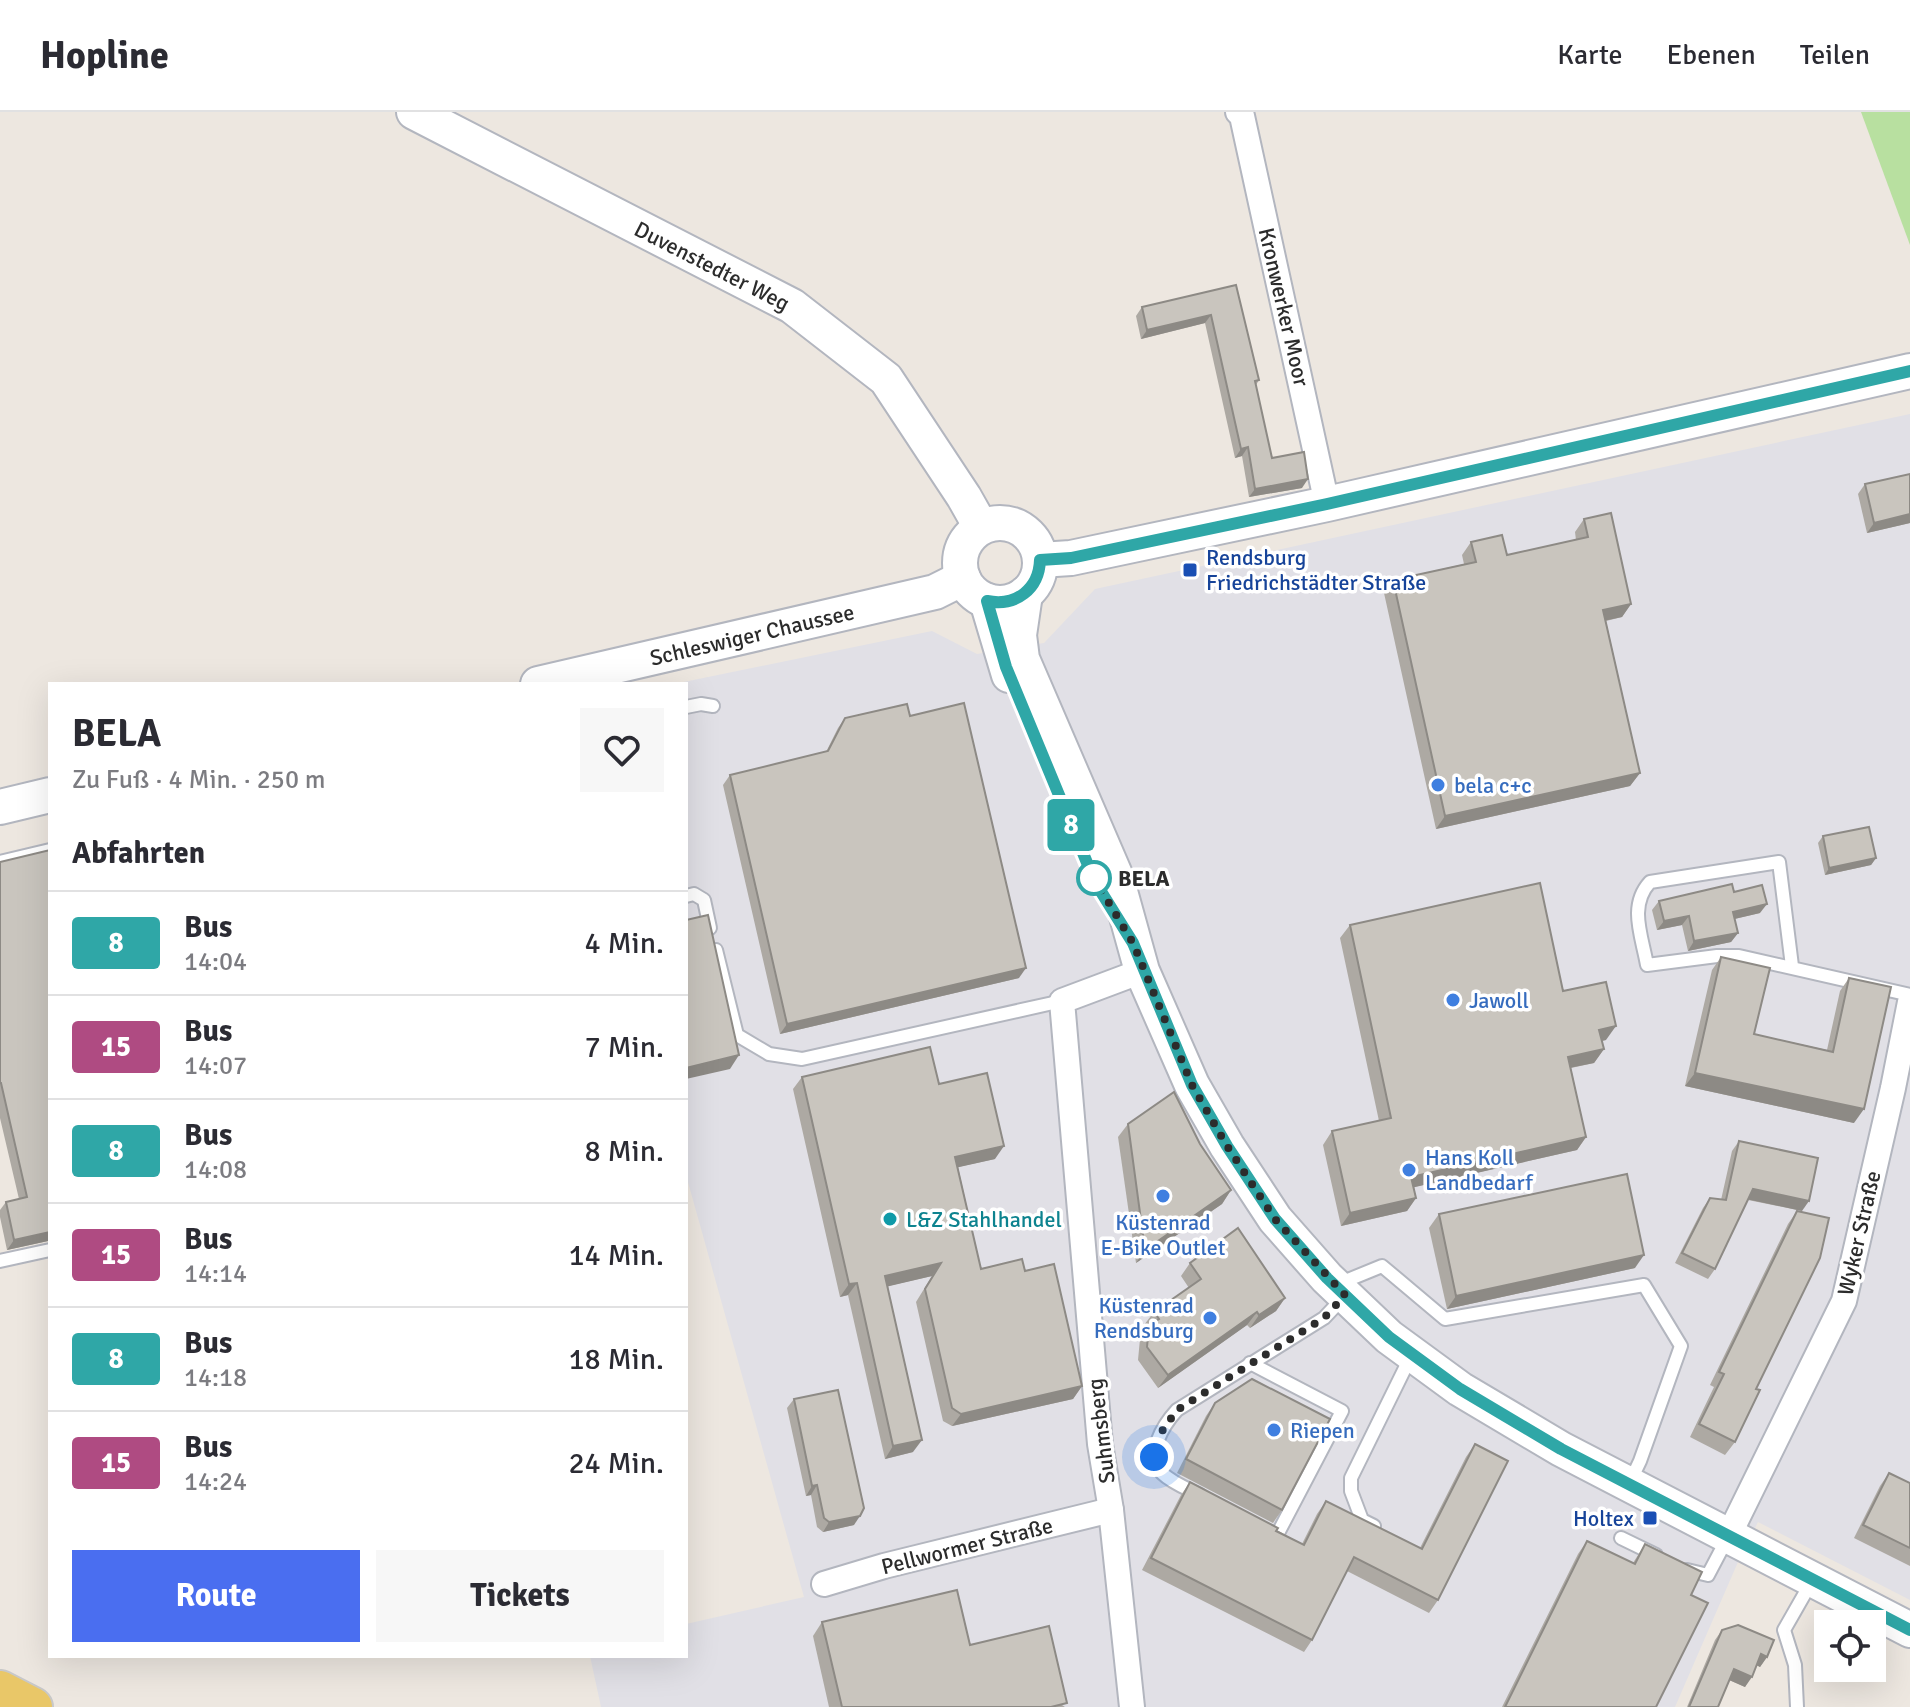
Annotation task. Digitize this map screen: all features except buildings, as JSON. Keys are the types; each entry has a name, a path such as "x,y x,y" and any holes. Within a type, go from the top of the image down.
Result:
{"main road":[{"path":"0,1690 33,1707"}],"street":[{"name":"Duvenstedter Weg","path":"414,112 792,306 886,379 981,527"},
{"name":"Kronwerker Moor","path":"1238,112 1242,116 1327,504"},
{"path":"1040,560 1071,558 1327,504 1910,371"},
{"path":"1138,957 1116,877 1022,659 1019,635 1025,594 1038,576 1040,560 1034,542 1016,526 993,523 981,527 972,533 961,551 960,562 975,590 1095,882 1138,957 1192,1085 1275,1219 1340,1290 1389,1337 1460,1389 1628,1485 1910,1630"},
{"path":"975,590 1004,603 1025,594"},
{"name":"Schleswiger Chaussee","path":"556,682 591,678 935,592 975,590"},
{"path":"0,807 48,795"},
{"path":"1062,1001 1138,957"},
{"name":"Suhmsberg","path":"1062,1001 1100,1444 1111,1510 1132,1707"},
{"name":"Wyker Straße","path":"1728,1537 1844,1301 1910,1002"},
{"name":"Pellwormer Straße","path":"824,1584 899,1562 1111,1510"}],"lane":[{"path":"688,707 713,706"},
{"path":"0,862 48,850"},
{"path":"1792,966 1779,862 1650,882 1639,893 1636,909 1647,965 1739,956 1910,995"},
{"path":"688,896 694,894 704,900 737,1035 769,1054 802,1059 1062,1001"},
{"path":"0,1261 48,1250"},
{"path":"1213,1502 1159,1471 1154,1457 1160,1434 1177,1410 1324,1318 1340,1290 1382,1266 1445,1319 1644,1285 1681,1346 1640,1461 1628,1485"},
{"path":"1388,1534 1362,1520 1351,1491 1351,1478 1412,1354"},
{"path":"1250,1363 1342,1411 1277,1535 1252,1522"},
{"path":"1621,1538 1696,1574 1708,1575 1728,1537"},
{"path":"1797,1707 1795,1665 1784,1630 1812,1581"}],"shaded area":[{"path":"1910,414 1910,1600 1758,1522 1675,1707 601,1707 590,1658 688,1658 688,1624 804,1597 688,1182 688,682 684,682 932,631 977,654 1044,643 1095,589"}],"green space":[{"path":"1861,112 1910,112 1910,245"}],"bus line":[{"name":"8","path":"1910,371 1327,504 1071,558 1040,560 1038,576 1025,594 1004,603 987,601 1006,667 1095,882 1133,943 1142,971 1192,1085 1275,1219 1327,1278 1389,1337 1460,1389 1561,1449 1910,1630"}],"place":[{"name":"Rendsburg Friedrichstädter Straße","path":"1190,570"},
{"name":"bela c+c","path":"1438,785"},
{"name":"BELA","path":"1094,878"},
{"name":"Jawoll","path":"1453,1000"},
{"name":"Hans Koll Landbedarf","path":"1409,1170"},
{"name":"Küstenrad E-Bike Outlet","path":"1163,1196"},
{"name":"L&Z Stahlhandel","path":"890,1219"},
{"name":"Küstenrad Rendsburg","path":"1210,1318"},
{"name":"Riepen","path":"1274,1430"},
{"name":"Holtex","path":"1650,1518"}],"route":[{"path":"1094,878 1133,943 1142,971 1192,1085 1227,1146 1275,1219 1345,1295 1324,1318 1177,1410 1160,1434 1154,1457"}]}
